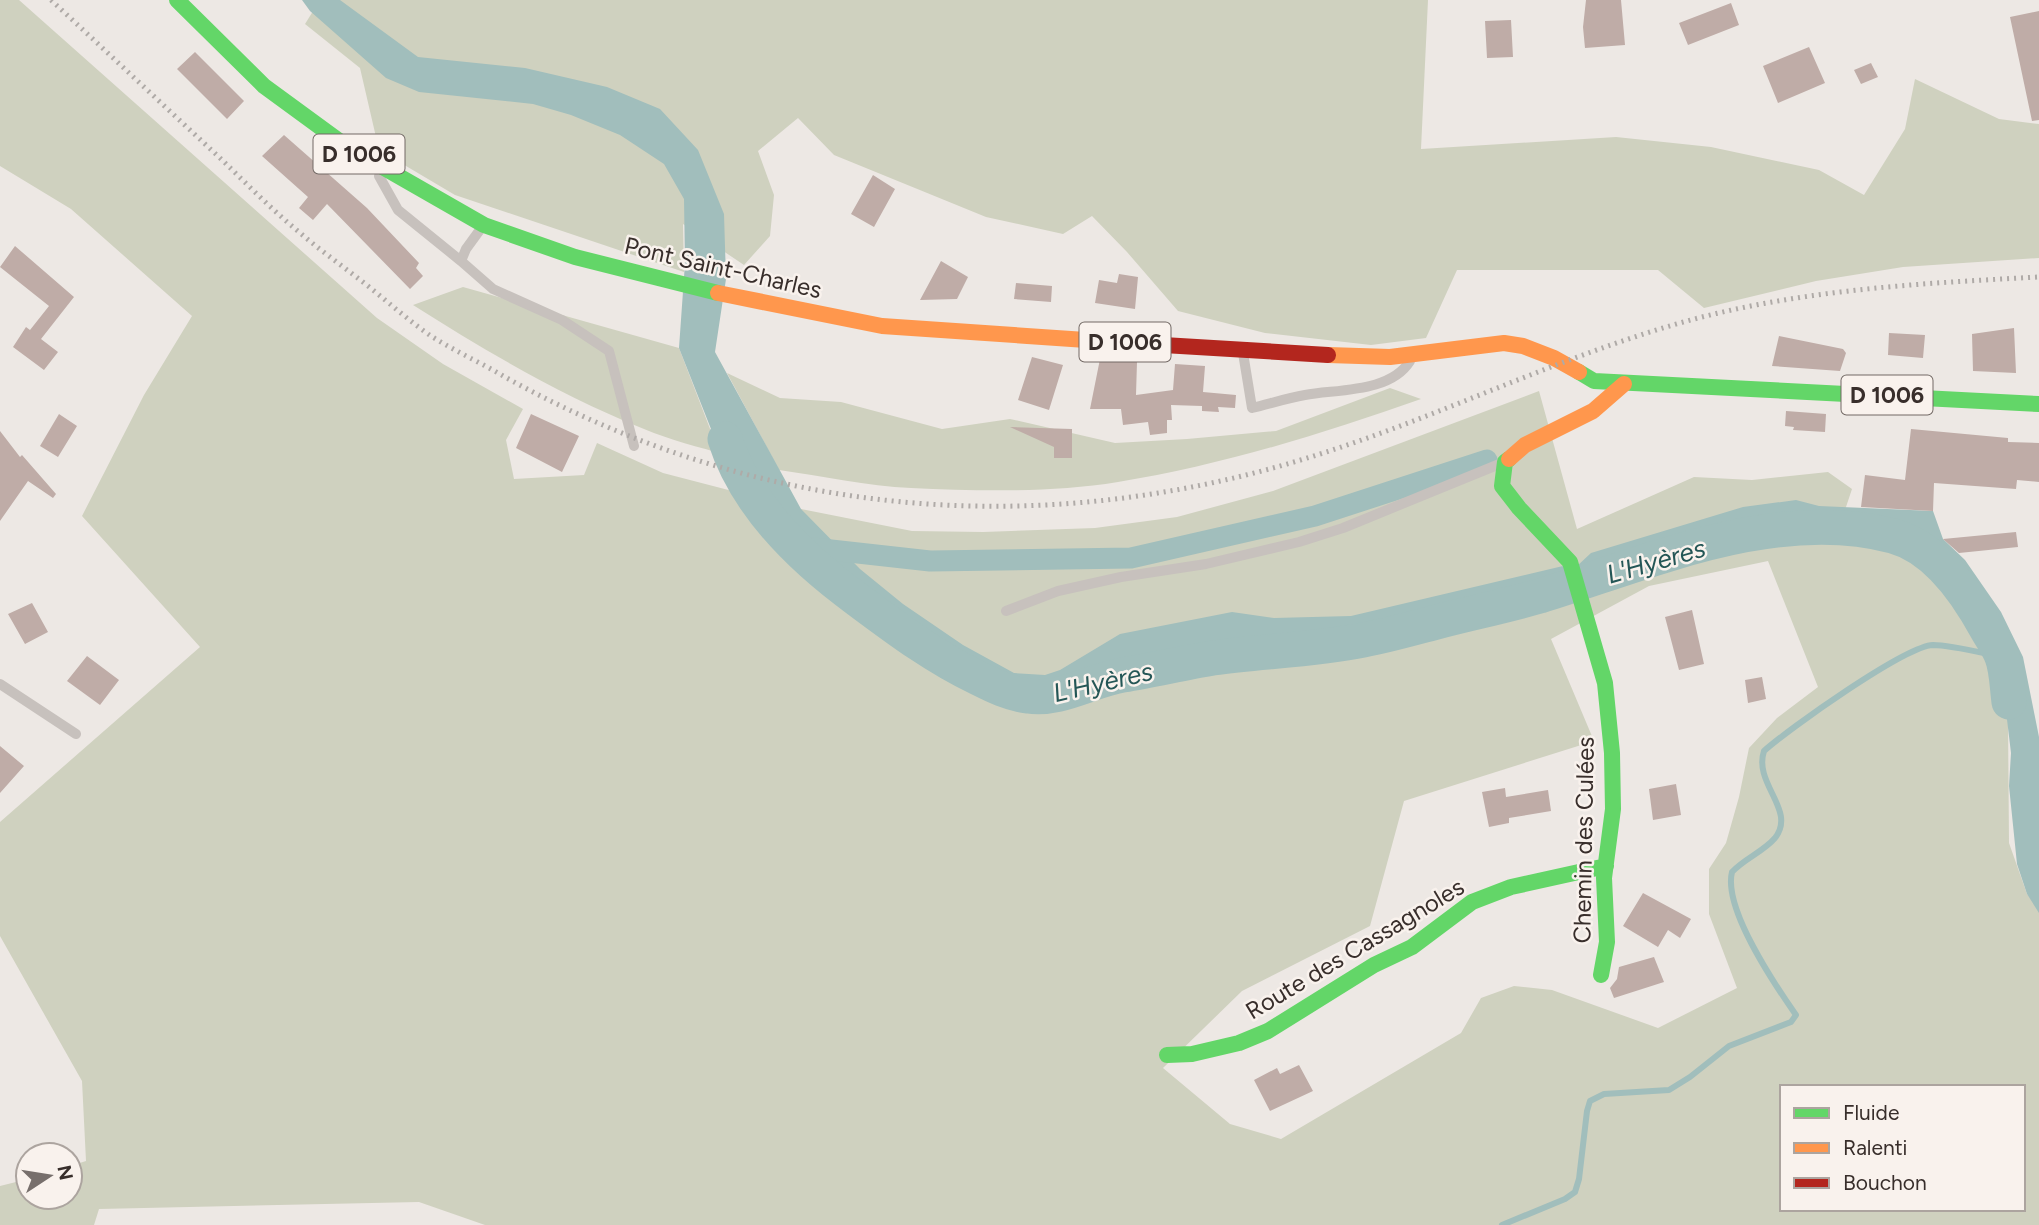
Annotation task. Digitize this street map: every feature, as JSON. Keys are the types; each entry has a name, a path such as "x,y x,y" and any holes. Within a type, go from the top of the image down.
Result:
{"main road":[{"name":"D 1006","path":"177,0 264,86 335,139 484,225"},
{"name":"Pont Saint-Charles","path":"484,225 575,257 727,295 882,326 1242,350"},
{"name":"D 1006","path":"1242,350 1390,357 1504,343 1523,346 1554,358 1594,382 2039,404"},
{"path":"1505,462 1525,445 1593,411 1624,384"},
{"name":"Chemin des Culées","path":"1505,462 1502,486 1570,562 1605,683 1612,753 1613,810 1604,878 1607,942 1601,975"},
{"name":"Route des Cassagnoles","path":"1167,1055 1192,1054 1239,1043 1268,1031 1374,965 1412,947 1472,902 1511,887 1605,866"}],"lane":[{"path":"371,161 398,210 492,289 562,320 609,351 634,446"},
{"path":"461,261 466,249 484,225"},
{"path":"1242,350 1252,408 1306,394 1344,392 1366,387 1403,372 1414,354"},
{"path":"1006,611 1058,591 1121,577 1206,564 1299,542 1343,528 1505,462"},
{"path":"0,684 76,734"}],"green space":[{"path":"0,0 19,0 377,318 443,364 523,409 506,440 514,479 584,475 597,443 663,473 801,509 912,531 983,532 1095,528 1177,517 1273,491 1539,391 1577,529 1694,477 1752,480 1828,472 1852,489 1846,507 1833,528 1910,543 1959,585 1991,637 2008,720 2009,843 2027,894 2039,909 2039,1225 485,1225 419,1202 99,1209 94,1225 0,1225 0,1186 14,1182 14,1211 84,1211 86,1161 82,1081 0,936 0,822 200,647 82,516 144,395 192,316 71,209 0,166","holes":["1768,561 1818,687 1777,718 1749,748 1726,843 1709,869 1709,914 1737,988 1658,1028 1552,990 1514,986 1481,998 1461,1033 1281,1139 1230,1124 1163,1068 1242,991 1370,926 1404,801 1594,741 1551,639 1649,586"]},
{"path":"320,0 1428,0 1421,149 1616,137 1711,147 1819,170 1864,195 1905,129 1915,79 1999,119 2039,124 2039,258 1903,267 1816,281 1704,308 1658,270 1457,270 1426,338 1371,345 1265,333 1178,311 1092,216 1063,234 986,217 834,155 798,118 758,151 774,195 770,236 744,265 683,224 684,272 455,195 379,150 360,68 305,24"},
{"path":"463,287 679,348 712,434 726,455 654,433 554,388 413,305"},
{"path":"727,373 780,398 841,402 942,429 1010,419 1115,443 1276,431 1390,388 1421,399 1271,447 1157,475 1067,488 937,489 878,485 779,470"}],"water":[{"path":"302,0 340,0 418,57 525,68 607,87 660,109 698,150 724,214 726,279 715,352 801,509 860,569 903,604 963,645 1014,673 1045,675 1060,670 1120,634 1232,612 1274,618 1351,616 1563,566 1576,567 1591,553 1743,507 1796,500 1819,506 1933,511 1943,539 1965,560 2001,612 2023,657 2039,737 2039,913 2027,894 2017,864 2009,786 2011,753 2002,657 1974,606 1959,585 1931,557 1910,543 1894,537 1845,529 1803,527 1756,531 1596,575 1540,595 1362,640 1210,659 1052,695 1029,697 1003,690 950,665 915,643 840,587 795,546 743,481 713,434 679,348 685,263 684,199 664,164 620,135 571,115 533,104 419,92 386,78 310,11"}],"building":[{"path":"1586,0 1621,0 1625,45 1585,48 1583,27"},
{"path":"1731,3 1739,25 1688,45 1679,23"},
{"path":"2039,11 2039,120 2032,121 2010,17"},
{"path":"1511,20 1513,57 1487,58 1485,21"},
{"path":"1809,47 1825,83 1778,103 1763,66"},
{"path":"195,52 244,101 227,119 177,69"},
{"path":"1871,63 1878,77 1861,84 1854,70"},
{"path":"284,135 367,208 419,263 416,268 423,276 410,289 327,204 313,220 299,208 308,197 262,156"},
{"path":"873,175 895,189 874,227 851,214"},
{"path":"15,246 74,297 41,339 58,352 44,370 13,347 26,327 30,330 49,306 0,267"},
{"path":"941,261 968,277 957,299 920,300"},
{"path":"1119,274 1138,277 1135,309 1095,303 1099,280 1117,283"},
{"path":"1016,283 1052,286 1051,302 1014,299"},
{"path":"2014,328 2016,373 1973,371 1972,334"},
{"path":"1889,333 1925,335 1923,358 1888,355"},
{"path":"1779,336 1843,349 1846,353 1840,371 1772,366"},
{"path":"1032,357 1063,365 1049,410 1018,400"},
{"path":"1100,359 1137,362 1136,395 1173,390 1175,364 1205,366 1203,392 1236,395 1235,408 1218,407 1219,412 1202,411 1202,406 1171,405 1172,420 1167,420 1167,433 1150,435 1148,422 1123,425 1121,409 1090,409"},
{"path":"1786,411 1826,414 1825,432 1793,430 1794,427 1785,426"},
{"path":"59,414 77,426 58,457 40,446"},
{"path":"531,414 579,436 562,472 516,448"},
{"path":"1010,427 1072,429 1072,458 1054,458 1054,447"},
{"path":"1911,429 2008,438 2008,442 2039,443 2039,482 2017,480 2016,489 1934,483 1933,511 1861,507 1865,475 1905,480"},
{"path":"0,431 20,457 22,455 56,494 53,498 28,481 0,521"},
{"path":"2016,532 2018,547 1959,553 1943,539"},
{"path":"32,603 48,632 25,644 8,614"},
{"path":"1692,610 1704,664 1679,670 1665,617"},
{"path":"87,656 119,680 100,705 67,681"},
{"path":"1762,677 1766,699 1748,703 1745,680"},
{"path":"0,746 24,766 0,793"},
{"path":"1676,784 1681,815 1653,820 1649,789"},
{"path":"1505,788 1506,797 1548,790 1551,811 1509,818 1509,823 1489,827 1482,792"},
{"path":"1643,893 1691,919 1680,938 1668,930 1658,947 1623,926"},
{"path":"1654,957 1664,982 1614,998 1610,988 1617,979 1619,967"},
{"path":"1299,1065 1313,1091 1270,1111 1254,1080 1277,1068 1280,1074"}],"waterway":[{"name":"L'Hyères","path":"725,439 734,463 762,508 797,549 817,567 931,652 990,684 1021,695 1052,696 1111,678 1213,658 1326,646 1373,638 1540,596 1669,554 1759,532 1849,528 1893,536 1909,542 1937,561 1949,574 1970,601 1999,650 2005,668 2009,702"},
{"path":"795,546 930,561 1131,558 1315,516 1487,460"},
{"path":"1502,1225 1565,1199 1575,1192 1590,1101 1604,1094 1669,1090 1729,1046 1791,1022 1796,1015 1753,946 1735,905 1731,887 1732,872 1770,843 1780,828 1778,807 1764,775 1764,751 1847,690 1919,649 1940,645 2002,657"}],"railway":[{"path":"51,0 268,205 437,340 602,425 701,461 802,487 904,502 1007,506 1111,499 1216,482 1368,438 1558,364 1702,317 1743,307 1827,294 1912,285 2039,277"}],"traffic: fast":[{"path":"177,0 264,86 346,146 484,225 575,257 718,293"},
{"path":"1579,372 1594,381 2039,404"},
{"path":"1509,459 1505,462 1502,486 1570,562 1605,683 1612,753 1613,809 1604,878 1607,942 1601,975"},
{"path":"1167,1055 1192,1054 1239,1043 1268,1031 1374,965 1412,947 1472,902 1511,887 1606,866"}],"traffic: slow":[{"path":"718,293 882,326 1130,343"},
{"path":"1328,355 1390,357 1504,343 1523,346 1554,358 1579,372"},
{"path":"1509,459 1525,445 1593,411 1624,384"}],"traffic: jam":[{"path":"1130,343 1328,355"}]}
